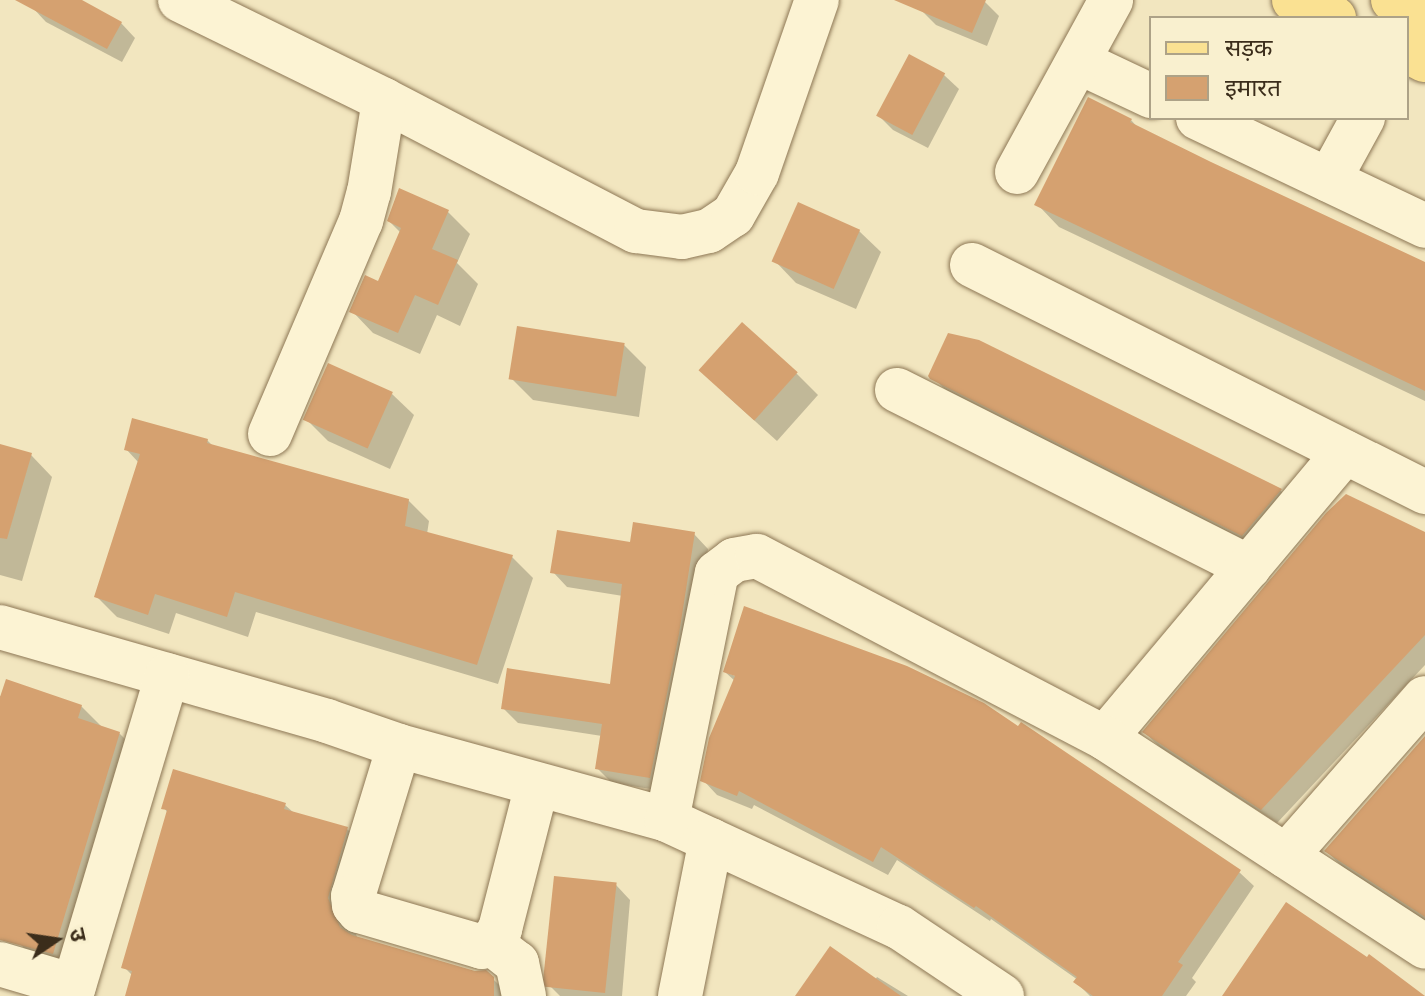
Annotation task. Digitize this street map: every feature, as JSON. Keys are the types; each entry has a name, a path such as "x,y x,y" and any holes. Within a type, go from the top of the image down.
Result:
{"main road":[{"path":"1294,0 1330,16"},
{"path":"1393,0 1425,15"}],"street":[{"path":"180,0 384,100 636,231 682,237 709,231 733,215 757,173 817,0"},
{"path":"1017,172 1111,0"},
{"path":"1079,62 1149,95"},
{"path":"270,434 361,221 369,192 384,100"},
{"path":"1202,120 1425,226"},
{"path":"1329,180 1362,120"},
{"path":"972,265 1425,492"},
{"path":"897,390 1249,567"},
{"path":"1105,738 1345,452"},
{"path":"667,820 717,573 734,560 757,556 1105,738 1425,947"},
{"path":"0,627 399,746 667,820 899,927 1002,996"},
{"path":"0,964 72,991 167,675"},
{"path":"1286,856 1425,698"},
{"path":"399,746 353,896 354,905 359,911 482,947 491,943 500,929 537,785"},
{"path":"680,996 711,840"},
{"path":"491,943 517,963 524,996"}],"building":[{"path":"15,0 82,0 122,22 107,49"},
{"path":"894,0 986,0 972,33"},
{"path":"909,54 945,73 912,135 876,116"},
{"path":"1088,97 1132,119 1130,122 1211,162 1425,262 1425,391 1034,205"},
{"path":"399,188 449,210 432,249 458,260 438,305 415,295 398,333 349,312 365,275 378,281 401,228 387,221"},
{"path":"798,202 860,230 834,289 772,261"},
{"path":"742,322 798,372 754,420 699,370"},
{"path":"517,326 625,343 616,396 509,379"},
{"path":"948,333 979,340 1282,489 1242,536 930,379 928,376"},
{"path":"328,363 393,392 368,449 303,420"},
{"path":"132,418 208,439 207,443 409,499 405,526 513,555 477,665 235,592 227,617 155,594 148,615 94,597 140,454 124,450"},
{"path":"0,444 32,453 7,539 0,538"},
{"path":"1346,494 1425,532 1425,635 1261,810 1142,732 1326,513"},
{"path":"633,522 695,532 679,634 650,778 595,769 602,724 501,709 507,668 610,684 622,584 550,573 557,530 630,542"},
{"path":"744,606 907,666 984,703 1018,726 1021,722 1241,870 1178,962 1183,965 1162,996 1093,996 1073,982 1077,977 976,906 974,908 881,847 873,862 739,791 737,796 700,781 709,738 735,676 723,672"},
{"path":"6,679 82,705 78,718 120,732 53,954 0,940 0,697"},
{"path":"1425,736 1425,917 1324,851"},
{"path":"173,769 286,803 284,809 348,827 328,898 340,927 352,935 475,971 486,970 494,977 494,996 125,996 132,971 121,968 167,810 161,809"},
{"path":"554,876 617,883 605,993 542,986"},
{"path":"1286,902 1367,957 1369,954 1425,996 1222,996"},
{"path":"830,946 901,996 795,996"}]}
